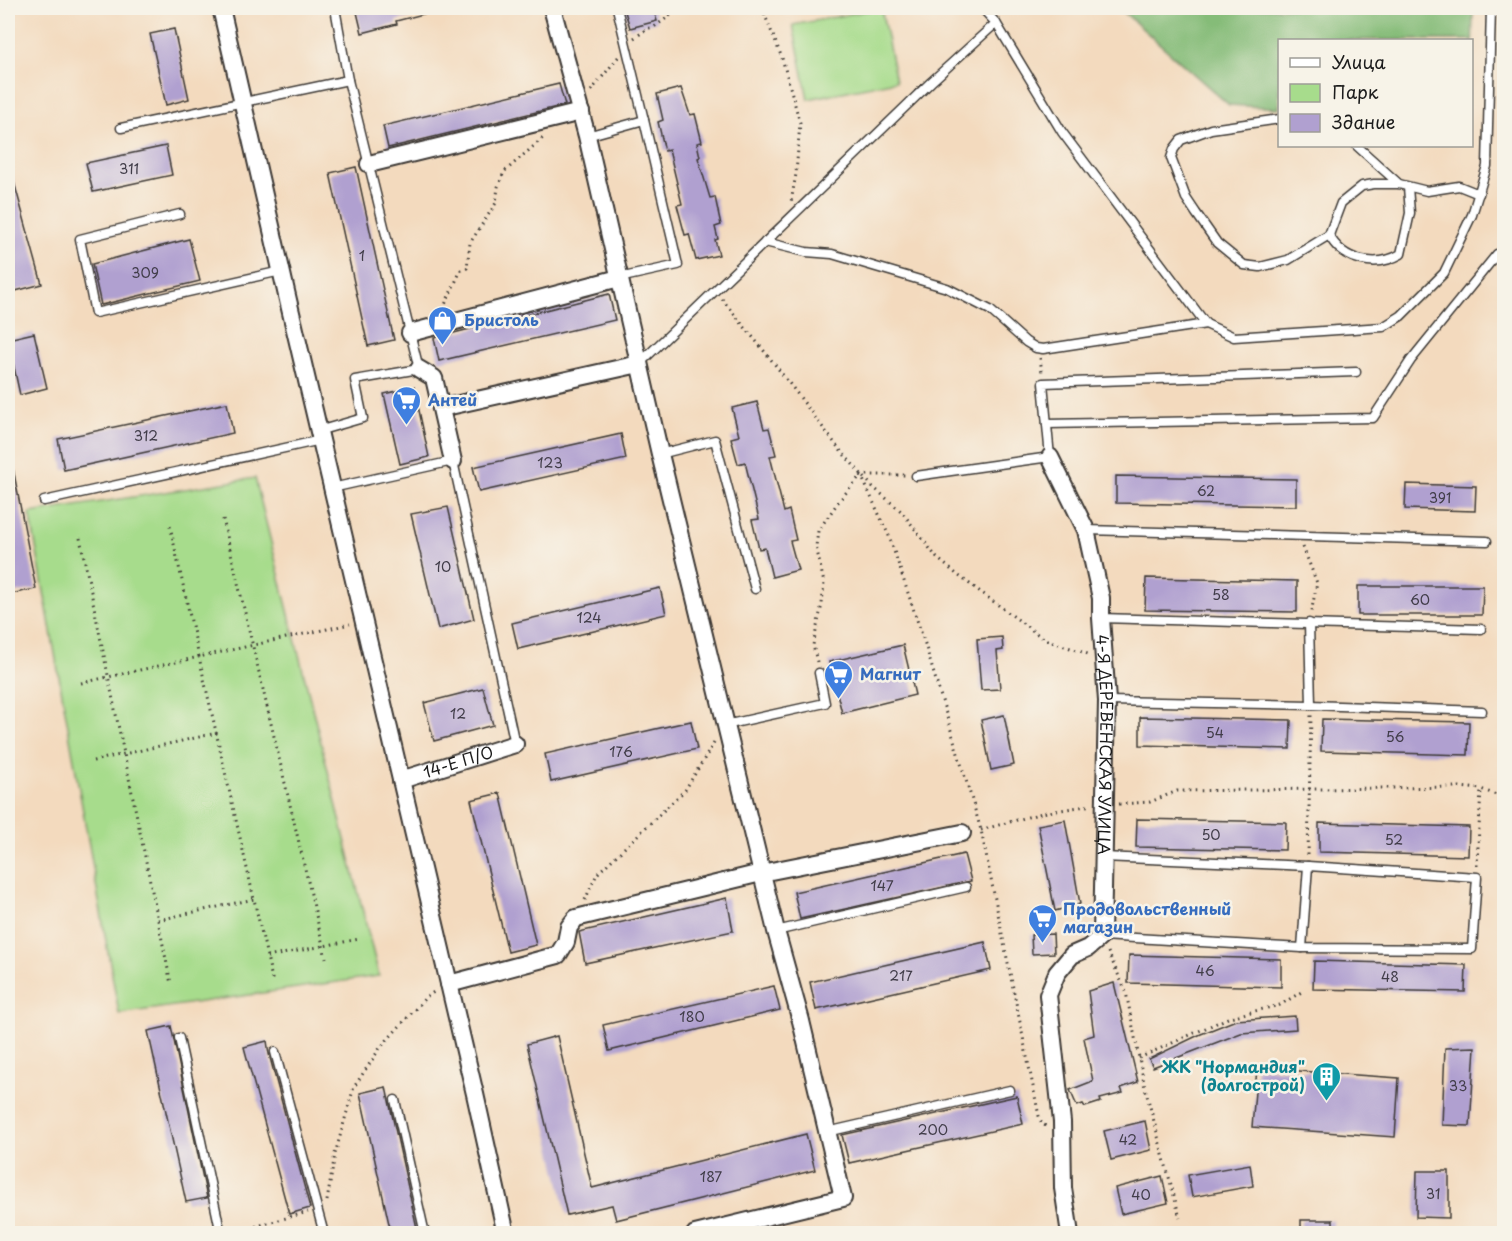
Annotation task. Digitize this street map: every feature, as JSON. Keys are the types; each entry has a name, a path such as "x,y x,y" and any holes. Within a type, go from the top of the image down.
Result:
{"street":[{"path":"221,8 506,1233"},
{"path":"552,8 587,136 725,725 761,873 801,1021 843,1198 695,1233"},
{"path":"369,164 581,112"},
{"path":"410,333 620,278"},
{"path":"441,408 639,364"},
{"path":"419,369 434,378 453,461"},
{"name":"4-Я ДЕРЕВЕНСКАЯ УЛИЦА","path":"1050,457 1086,530 1101,598 1107,701 1102,936"},
{"name":"14-Е П/О","path":"401,780 515,744"},
{"path":"449,984 558,955 566,942 569,927 576,918 761,873 962,833"},
{"path":"1070,1233 1062,1188 1062,1131 1048,995 1057,973 1072,955 1088,948 1102,936"}],"lane":[{"path":"44,501 320,436 363,418 355,380 419,369 348,80 334,8"},
{"path":"617,8 678,265 620,278"},
{"path":"982,8 996,23 1062,132 1206,324 1234,337 1383,327 1401,316 1444,273 1472,215 1487,166 1491,8"},
{"path":"639,364 931,82 996,23"},
{"path":"121,128 348,80"},
{"path":"1278,119 1211,129 1181,140 1171,158 1186,198 1217,243 1244,266 1260,267 1288,260 1329,235 1341,203 1362,186 1374,184 1404,186 1427,191 1459,186 1479,194"},
{"path":"587,136 644,120"},
{"path":"1329,235 1332,242 1356,260 1371,262 1392,259 1401,254 1410,213 1404,186 1358,147"},
{"path":"180,214 80,239 95,313 281,271"},
{"path":"765,242 806,252 832,254 947,288 990,310 1026,342 1039,348 1206,324"},
{"path":"1047,424 1372,418 1423,344 1497,254"},
{"path":"916,476 1050,457 1043,383 1356,372"},
{"path":"660,454 715,440 755,589"},
{"path":"332,488 453,461 515,744"},
{"path":"1086,530 1487,541"},
{"path":"1101,618 1482,629"},
{"path":"1309,623 1311,705"},
{"path":"725,725 825,703 819,673"},
{"path":"1107,701 1482,711"},
{"path":"1102,936 1302,948 1472,950 1477,876 1103,857"},
{"path":"1302,948 1308,866"},
{"path":"776,931 966,887"},
{"path":"179,1038 221,1233"},
{"path":"275,1052 324,1233"},
{"path":"827,1132 1010,1090"},
{"path":"395,1100 425,1233"}],"path":[{"path":"581,112 583,102 635,36 654,27 681,8"},
{"path":"762,8 782,58 800,123 796,174 789,218"},
{"path":"442,312 461,270 467,268 470,243 496,204 498,187 504,172 544,137"},
{"path":"715,291 840,450 861,475 902,512 938,558 1044,639 1087,653 1104,662"},
{"path":"1039,348 1043,383"},
{"path":"861,475 916,476"},
{"path":"819,673 813,645 824,583 816,546 818,531 861,475"},
{"path":"861,475 889,536 956,742 981,830 1039,1116 1042,1124 1062,1131"},
{"path":"223,519 326,958"},
{"path":"170,526 273,983"},
{"path":"1299,536 1317,583 1309,623"},
{"path":"80,538 171,984"},
{"path":"81,683 363,621"},
{"path":"1308,866 1311,705"},
{"path":"576,918 597,874 685,790 725,725"},
{"path":"93,761 216,733"},
{"path":"962,833 1042,813 1105,804 1150,802 1177,791 1416,786 1481,789 1504,798"},
{"path":"1477,876 1481,789"},
{"path":"158,920 254,899"},
{"path":"1102,936 1126,993 1145,1088 1180,1218"},
{"path":"267,957 359,939"},
{"path":"327,1206 335,1154 354,1087 380,1048 426,997 449,984"},
{"path":"1139,1058 1230,1017 1280,1005 1303,991"},
{"path":"239,1233 317,1209"}],"green space":[{"path":"881,8 896,81 808,99 793,25"},
{"path":"1119,8 1473,8 1472,39 1278,39 1278,108 1229,105"},
{"path":"255,478 379,976 119,1014 30,513"}],"building":[{"path":"356,8 431,8 431,12 362,33"},
{"path":"624,8 653,8 657,21 630,28"},
{"path":"174,29 189,99 166,105 150,34"},
{"path":"559,84 565,105 388,148 383,126"},
{"path":"681,88 690,115 695,114 702,142 697,143 700,157 698,158 710,198 715,197 721,225 715,227 718,239 715,240 719,255 696,260 689,234 685,235 677,205 682,204 669,150 665,151 658,122 663,120 657,94"},
{"path":"166,146 172,175 93,192 86,163"},
{"path":"356,167 394,340 368,346 330,173"},
{"path":"11,171 42,284 8,293 8,172"},
{"path":"189,239 200,281 101,305 92,264"},
{"path":"609,294 615,320 439,361 434,338"},
{"path":"34,333 47,388 20,395 8,339"},
{"name":"Антей","path":"414,387 429,457 400,464 384,394"},
{"path":"757,402 764,429 769,428 776,455 770,456 784,512 789,510 796,540 790,541 798,570 772,577 765,548 759,549 752,520 759,519 745,462 738,464 731,438 739,436 732,408"},
{"path":"227,403 233,433 64,470 58,439"},
{"path":"621,434 626,459 479,492 473,467"},
{"path":"13,468 36,589 10,594 8,469"},
{"path":"1116,476 1296,479 1296,506 1116,503"},
{"path":"1406,484 1476,486 1475,511 1405,509"},
{"path":"448,507 474,619 438,629 411,514"},
{"path":"1146,578 1297,581 1297,612 1145,610"},
{"path":"1358,586 1483,586 1482,615 1358,615"},
{"path":"660,588 666,614 518,649 512,623"},
{"path":"1002,637 1003,650 997,651 1000,689 981,690 977,639"},
{"path":"903,645 915,695 842,713 829,662"},
{"path":"483,688 493,725 434,741 424,703"},
{"path":"1004,715 1014,765 991,770 981,720"},
{"path":"1140,717 1291,720 1290,749 1140,745"},
{"path":"1322,719 1469,722 1468,755 1321,751"},
{"path":"691,721 697,749 551,782 545,754"},
{"path":"500,793 536,945 508,952 471,800"},
{"path":"1137,819 1286,822 1285,850 1136,847"},
{"path":"1065,820 1080,904 1055,911 1038,825"},
{"path":"1319,823 1469,827 1468,856 1319,852"},
{"path":"964,854 971,881 800,919 794,892"},
{"path":"727,898 733,931 585,963 579,932"},
{"name":"Продовольственный магазин","path":"1053,934 1054,953 1032,954 1031,935"},
{"path":"985,942 991,970 816,1010 810,982"},
{"path":"1129,955 1281,959 1281,987 1128,983"},
{"path":"1314,961 1466,965 1465,992 1313,989"},
{"path":"1114,983 1138,1082 1121,1088 1123,1093 1100,1099 1101,1102 1085,1107 1083,1104 1077,1106 1070,1090 1093,1081 1084,1038 1094,1035 1088,991"},
{"path":"774,986 780,1010 609,1051 603,1025"},
{"path":"1295,1016 1296,1029 1241,1033 1153,1067 1149,1059 1236,1020"},
{"path":"171,1026 207,1198 186,1202 148,1031"},
{"path":"557,1036 592,1188 806,1134 815,1170 616,1220 612,1205 567,1215 527,1044"},
{"path":"267,1041 310,1208 289,1214 244,1047"},
{"path":"1475,1047 1470,1126 1442,1125 1445,1048"},
{"name":"ЖК \"Нормандия\" (долгострой)","path":"1257,1068 1399,1078 1395,1137 1252,1127"},
{"path":"386,1087 418,1233 391,1233 360,1093"},
{"path":"1017,1096 1023,1124 849,1163 842,1135"},
{"path":"1145,1121 1151,1150 1111,1160 1104,1131"},
{"path":"1250,1164 1253,1186 1192,1197 1188,1175"},
{"path":"1417,1171 1449,1171 1449,1218 1416,1217"},
{"path":"1162,1176 1168,1203 1121,1214 1115,1188"},
{"path":"1301,1220 1333,1220 1333,1233 1301,1233"}],"place":[{"name":"Бристоль","path":"443,346"},
{"name":"Антей","path":"407,426"},
{"name":"Магнит","path":"839,700"},
{"name":"Продовольственный магазин","path":"1042,944"},
{"name":"ЖК \"Нормандия\" (долгострой)","path":"1326,1102"}]}
